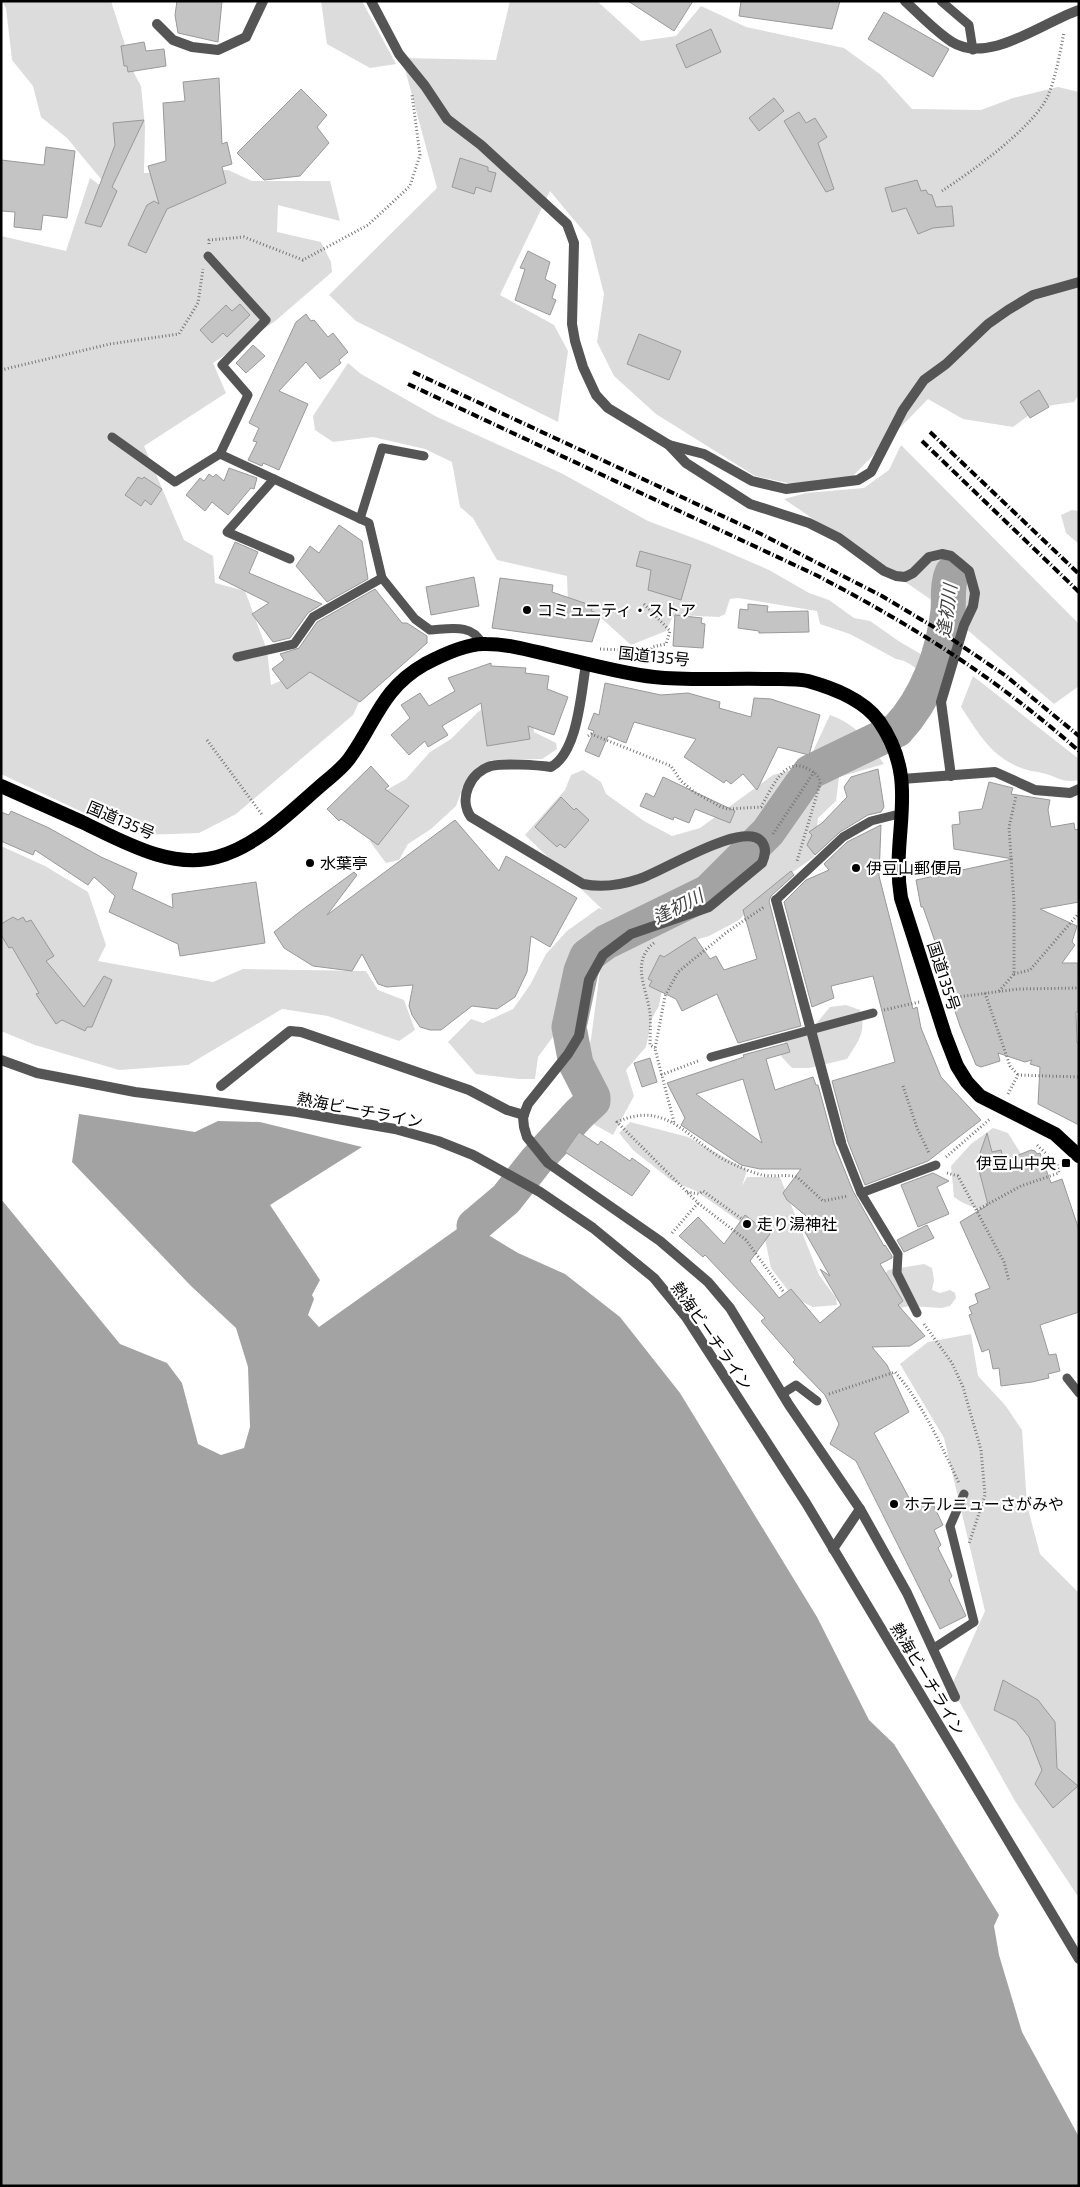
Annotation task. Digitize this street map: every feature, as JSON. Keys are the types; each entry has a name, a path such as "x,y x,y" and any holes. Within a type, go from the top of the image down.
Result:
{"highway":[{"name":"国道135号","path":"1,786 145,851 194,860 215,858 232,852 272,828 346,763 392,690 426,664 464,648 482,644 508,646 591,665 657,677 804,680 833,689 856,700 877,718 892,743 901,772 903,813 899,849 899,884 904,911 932,998 957,1066 967,1082 980,1096 1055,1134 1079,1156"}],"street":[{"path":"157,24 173,40 192,48 218,50 246,37 263,1"},
{"path":"371,1 399,54 426,86 447,120 481,145 567,224 574,243 572,324 583,367 596,395 608,408 670,445 686,463 750,504 809,523 824,530 856,548 884,571 905,577 913,573 929,557 942,554 951,556 969,571 976,592 941,702 951,776"},
{"path":"905,1 953,43 973,50 1000,46 1079,10"},
{"path":"670,445 679,445 704,454 752,481 786,489 858,480 871,472 903,410 924,380 946,364 988,324 1008,310 1033,295 1079,282"},
{"path":"591,665 568,749 557,763 551,767 491,766 482,771 466,790 464,802 467,812 480,824 583,884 594,886 639,879 662,871 708,846 738,836 753,836 760,840 764,846 765,856 762,864 709,907 631,934 602,955 589,980 579,1036 568,1054 528,1104 524,1115 527,1137 548,1163 663,1244 708,1282 730,1308 782,1394 860,1509 907,1593 955,1697"},
{"path":"901,772 951,776 995,772 1035,790 1070,793 1079,789"},
{"path":"776,900 841,1142"},
{"path":"221,1086 280,1036 290,1031 296,1031 469,1090 507,1110 524,1115"},
{"name":"熱海ビーチライン","path":"1,1060 37,1072 135,1092 297,1112 395,1129 438,1141 473,1155 540,1192 600,1234 654,1278 675,1304 806,1503 1079,1960"},
{"path":"833,1549 860,1509"}],"lane":[{"path":"941,1 969,25 973,50"},
{"path":"112,437 175,482 220,454 248,395 222,365 266,320 208,256"},
{"path":"360,519 382,448 424,456"},
{"path":"220,454 370,523 382,578 422,625 430,630 460,628 469,630 479,636 482,644"},
{"path":"274,479 227,532 290,559"},
{"path":"237,657 294,644 313,617 382,578"},
{"path":"776,900 843,837 871,821 903,813"},
{"path":"711,1057 873,1013"},
{"path":"841,1142 861,1193 898,1254 897,1273 917,1313"},
{"path":"861,1193 934,1166"},
{"path":"1067,1378 1079,1393"},
{"path":"782,1394 796,1385 817,1401"},
{"path":"934,1648 974,1622 950,1526 964,1494"}],"path":[{"path":"942,191 971,172 1000,148 1043,104 1054,77 1065,28 1063,16"},
{"path":"1,370 110,344 179,334 198,303 201,273 208,256 209,240 244,237 303,260 368,225 410,186 420,154 415,105 410,88"},
{"path":"591,665 600,648 650,651 652,647 666,644 670,631 643,603"},
{"path":"568,749 578,755 589,734 607,740 671,766 681,782 694,792 728,809 761,806 777,779 790,767 802,765 814,772 820,784 796,864 804,875"},
{"path":"208,740 272,828"},
{"path":"764,846 814,772"},
{"path":"1014,974 1014,903 1009,827 1019,783"},
{"path":"674,1122 655,1048 666,996 678,972 728,932 776,900"},
{"path":"999,991 1014,974 1030,970 1079,913"},
{"path":"655,1048 650,1045 650,1012 640,974 644,953 660,939"},
{"path":"873,1013 932,998 963,998 999,991 1079,988"},
{"path":"984,994 1010,1066 1018,1075 1079,1077"},
{"path":"661,1075 711,1057"},
{"path":"934,1166 985,1125 1002,1107 1018,1075"},
{"path":"903,1086 917,1128 934,1166 958,1176 1004,1262 1009,1281"},
{"path":"783,1291 746,1240 698,1204 617,1122 626,1118 652,1116 674,1122 731,1163 762,1175 797,1177 823,1201 861,1193"},
{"path":"977,1210 1021,1186 1059,1173 1057,1164 1034,1141 1040,1126"},
{"path":"686,1192 700,1194 703,1191 742,1219"},
{"path":"663,1244 698,1204"},
{"path":"917,1313 956,1371 963,1387 981,1450 984,1495 977,1526 967,1550 964,1542"},
{"path":"817,1401 837,1390 895,1372 905,1383 943,1449 964,1494"}],"shaded area":[{"path":"2,1 111,1 134,73 141,86 145,127 144,173 228,170 252,181 330,181 340,221 278,205 277,232 321,242 331,262 332,272 274,322 213,363 226,393 144,446 184,540 213,556 215,583 245,591 267,650 271,685 326,661 361,698 353,715 236,814 199,833 142,835 110,825 1,774 1,236 66,251 90,178 115,196 67,138 41,117 33,86 12,60 6,8"},
{"path":"321,1 362,1 396,64 370,68 327,44"},
{"path":"510,1 597,1 641,41 676,36 701,6 746,27 844,48 881,75 912,109 981,110 1013,98 1058,87 1079,92 1079,394 1074,402 1040,407 1013,427 963,419 928,399 850,479 797,485 755,476 656,414 614,376 597,342 604,294 590,239 550,191 500,295 554,325 568,351 558,422 356,321 329,295 437,188 402,58 496,60"},
{"path":"348,363 361,374 437,417 561,473 648,521 709,544 769,570 809,593 829,600 854,618 870,621 900,642 931,660 929,672 922,675 907,662 896,659 850,634 820,624 817,611 738,598 730,599 725,614 719,617 678,615 672,618 666,631 631,645 599,616 568,604 567,576 497,560 473,518 460,507 452,462 425,449 373,437 333,442 315,430 313,416"},
{"path":"901,445 1079,624 1079,686 1054,704 936,603 784,499 806,493 864,488 889,470"},
{"path":"1072,510 1079,511 1079,544 1066,533 1061,515"},
{"path":"973,676 1079,759 1079,780 1064,780 1040,772 1029,771 996,753 981,736 961,707"},
{"path":"501,696 532,710 534,732 556,743 557,749 542,759 491,760 463,787 456,806 431,829 408,844 399,860 386,863 371,843 363,824 383,792 406,779 430,752 451,739 478,712"},
{"path":"830,715 855,729 867,741 884,764 839,777 836,801 818,818 814,857 769,889 739,920 709,936 692,941 662,989 659,1006 652,1018 646,1047 626,1070 634,1096 613,1135 588,1121 576,1089 591,1039 605,933 578,1003 538,1057 535,1079 476,1074 448,1042 471,1019 483,1023 513,1009 530,985 546,954 567,931 599,908 603,910 525,835 565,790 571,775 583,770 601,782 606,794 644,821 672,836 700,828 773,775 806,766"},
{"path":"1,846 45,866 88,892 106,945 98,961 213,982 243,969 366,971 378,990 404,1000 415,1030 399,1041 328,1016 282,1009 188,1065 119,1070 35,1045 1,1031"},
{"path":"846,1005 860,1010 862,1018 860,1036 847,1059 809,1068 792,1068 781,1056 786,1039 806,1036 830,1007"},
{"path":"79,1114 195,1132 218,1121 260,1122 362,1147 270,1205 320,1280 312,1295 314,1299 308,1315 319,1327 467,1222 518,1253 565,1274 620,1317 680,1393 817,1617 869,1720 894,1744 999,1915 994,1926 999,1955 1022,2032 1079,2137 1079,2186 1,2186 1,1199 120,1344 167,1363 182,1383 198,1444 221,1455 244,1448 250,1427 248,1367 236,1328 191,1286 72,1162"},
{"path":"630,1122 688,1137 747,1170 742,1186 747,1177 780,1177 819,1275 836,1298 837,1305 813,1307 794,1298 771,1268 765,1239 696,1191 672,1181 633,1150 619,1133"},
{"path":"993,1128 1008,1133 1021,1154 993,1217 954,1197 951,1166 971,1144"},
{"path":"924,1264 932,1268 934,1280 932,1290 940,1293 950,1290 955,1293 956,1298 950,1306 941,1308 910,1306 893,1309 883,1277 888,1270"},
{"path":"971,1334 978,1376 1005,1405 1022,1430 1027,1505 1040,1554 1079,1593 1079,1898 1015,1801 951,1687 985,1611 944,1438 900,1364 928,1342"}],"building":[{"path":"177,1 222,1 218,42 178,33 175,15"},
{"path":"628,1 693,1 674,31"},
{"path":"741,1 840,1 832,29 739,16"},
{"path":"884,12 949,49 933,77 868,39"},
{"path":"711,29 721,52 686,68 676,45"},
{"path":"144,42 146,51 164,49 166,66 128,72 127,66 124,66 121,46"},
{"path":"219,78 222,144 227,142 232,164 222,167 226,183 167,209 146,253 128,245 147,205 154,201 159,204 148,166 166,161 163,103 185,101 183,82"},
{"path":"301,89 327,115 317,127 329,143 300,176 264,180 237,153"},
{"path":"774,98 784,111 759,131 749,118"},
{"path":"799,112 806,123 815,118 827,137 818,143 834,189 826,192 784,121"},
{"path":"144,120 112,187 117,191 101,227 85,223 115,145 113,123"},
{"path":"46,147 75,151 67,218 43,215 41,230 14,227 15,212 1,211 1,160 44,165"},
{"path":"460,158 488,167 488,171 496,173 491,192 476,187 474,194 452,187"},
{"path":"917,180 921,191 926,190 928,194 932,195 936,207 952,206 954,226 933,228 918,234 906,208 892,212 885,188"},
{"path":"528,251 550,262 545,279 556,285 552,298 556,300 550,315 515,300 525,269 520,268"},
{"path":"240,304 250,315 227,337 223,333 212,343 200,330 226,305 232,311"},
{"path":"306,314 311,321 314,320 328,337 333,333 348,352 339,360 341,363 320,379 306,362 279,391 308,404 279,470 263,463 262,466 248,460 257,442 253,441 259,428 249,423 296,322"},
{"path":"639,334 681,351 669,380 627,364"},
{"path":"253,345 265,356 246,373 236,363"},
{"path":"1039,390 1049,407 1030,418 1020,402"},
{"path":"229,468 257,478 254,489 251,488 228,515 212,502 205,511 186,495 200,478 204,481 209,474 213,477 216,474 224,481"},
{"path":"138,477 142,479 144,477 162,489 151,505 145,500 141,506 125,495"},
{"path":"339,525 362,541 368,579 327,602 296,566 310,546 319,553"},
{"path":"235,542 258,552 249,573 322,604 308,613 290,638 273,642 252,614 269,603 219,578"},
{"path":"640,551 691,565 681,600 648,590 651,570 636,566"},
{"path":"474,577 479,606 431,615 426,587"},
{"path":"500,578 553,585 552,592 593,606 591,611 601,614 592,642 492,628"},
{"path":"375,589 402,623 407,623 427,636 427,643 360,702 310,672 287,689 272,669 284,660 280,654 299,648 317,622"},
{"path":"748,604 768,606 767,612 808,611 809,632 759,633 759,631 738,628 740,609 748,610"},
{"path":"675,615 702,618 701,623 705,624 703,648 673,646"},
{"path":"491,663 491,666 526,668 525,673 549,676 547,689 568,697 554,735 528,726 530,739 487,746 481,703 442,726 448,735 428,747 425,741 409,755 391,735 410,718 401,705 420,693 429,706 455,691 448,678"},
{"path":"605,683 661,695 688,693 720,702 719,708 751,717 754,698 771,699 820,715 809,755 778,747 757,790 743,774 731,784 726,780 724,783 684,757 696,739 634,722 626,743 608,736 599,757 585,751 594,731 588,729 594,713 599,715"},
{"path":"371,766 389,786 385,789 409,806 378,845 341,819 339,821 327,809"},
{"path":"878,769 884,807 881,812 868,815 840,832 815,855 807,845 812,835 809,832 822,823 847,797 844,787 851,777"},
{"path":"663,777 735,811 730,823 695,809 689,823 674,817 673,820 640,806 646,793 654,797"},
{"path":"989,782 1013,788 1011,794 1050,800 1048,810 1051,827 1074,823 1075,830 1079,829 1079,902 1040,909 1077,926 1072,942 1075,945 1062,963 1078,963 1079,1012 1076,1012 1077,1043 1079,1043 1079,1125 1038,1104 1040,1067 1030,1064 1032,1060 1025,1062 998,1053 1000,1061 981,1067 976,1065 960,1026 954,1008 956,1007 933,951 938,950 923,907 921,907 916,880 1013,859 954,849 952,825 960,824 959,812 982,809"},
{"path":"561,797 574,810 576,808 589,820 565,848 560,844 557,847 535,827"},
{"path":"11,811 49,828 101,857 137,873 132,889 173,908 172,894 256,882 265,943 180,956 178,944 109,912 115,896 94,877 88,885 35,850 33,855 1,841 1,812 9,815"},
{"path":"455,820 499,871 506,856 577,898 550,947 531,936 527,972 515,997 497,1009 472,1006 441,1030 430,1030 420,1027 412,1015 409,1006 413,985 387,987 378,984 362,954 352,971 313,966 284,948 274,932 302,910 354,872 357,875 327,915"},
{"path":"881,825 879,876 913,1009 917,1007 921,1028 941,1077 981,1120 928,1161 865,1185 848,1142 832,1081 895,1062 873,976 831,986 834,998 812,1007 784,902 806,880 829,870 824,864 847,842"},
{"path":"791,871 794,875 771,896 769,901 801,1026 738,1043 717,994 682,1011 676,999 649,986 652,981 648,979 660,955 664,957 695,937 710,959 716,956 724,970 757,959 743,910"},
{"path":"13,917 18,920 23,917 26,922 31,920 54,956 46,961 84,1007 104,976 112,980 92,1027 87,1027 85,1031 62,1020 56,1024 36,994 39,993 12,947 9,948 1,935 1,924"},
{"path":"787,1043 790,1052 766,1059 775,1090 813,1077 816,1085 818,1085 834,1144 853,1191 884,1246 892,1256 892,1258 880,1264 903,1301 898,1305 925,1336 910,1346 872,1347 887,1365 909,1412 874,1433 914,1507 931,1500 943,1525 934,1530 941,1545 938,1548 952,1576 949,1580 966,1616 940,1629 856,1461 830,1444 839,1424 825,1395 793,1362 795,1360 761,1321 765,1318 705,1255 703,1257 679,1236 698,1217 724,1244 745,1215 770,1234 750,1261 779,1298 791,1289 820,1323 841,1305 820,1269 830,1276 802,1227 812,1221 787,1200 783,1193 801,1169 760,1169 741,1165 681,1125 685,1118 667,1083 744,1057 743,1055","holes":["743,1079 762,1143 696,1094"]},
{"path":"650,1058 657,1082 642,1087 634,1063"},
{"path":"579,1132 598,1145 601,1141 630,1161 632,1158 650,1171 632,1196 565,1152"},
{"path":"987,1133 992,1152 1001,1150 1004,1161 1031,1150 1037,1154 1040,1153 1051,1183 1062,1179 1079,1230 1079,1312 1040,1325 1049,1355 1056,1354 1060,1371 1048,1374 1049,1378 1001,1386 999,1368 993,1369 989,1349 982,1352 969,1315 972,1314 969,1307 978,1303 975,1294 990,1288 960,1222 988,1205 977,1162"},
{"path":"933,1173 949,1181 937,1187 949,1214 918,1227 901,1185"},
{"path":"927,1225 934,1238 904,1252 897,1240"},
{"path":"1003,1680 1038,1700 1055,1722 1057,1768 1078,1786 1053,1808 1035,1784 1042,1770 1029,1737 1016,1721 994,1710"}],"waterway":[{"name":"逢初川","path":"474,1226 506,1199 536,1161 593,1101 593,1097 576,1064 569,1027 581,971 587,956 606,942 708,892 768,832 810,772 897,730 917,704 938,659 946,627 949,586 952,573"}],"railway":[{"path":"413,372 759,533 882,596 937,629 1006,676 1079,736"},
{"path":"408,384 816,575 852,594 920,634 985,677 1017,700 1079,751"},
{"path":"930,432 1079,574"},
{"path":"922,441 1079,592"}],"place":[{"name":"コミュ二ティ・ストア","path":"527,610"},
{"name":"水葉亭","path":"310,863"},
{"name":"伊豆山郵便局","path":"856,868"},
{"name":"伊豆山中央","path":"1066,1163"},
{"name":"走り湯神社","path":"747,1224"},
{"name":"ホテルニューさがみや","path":"894,1504"}]}
